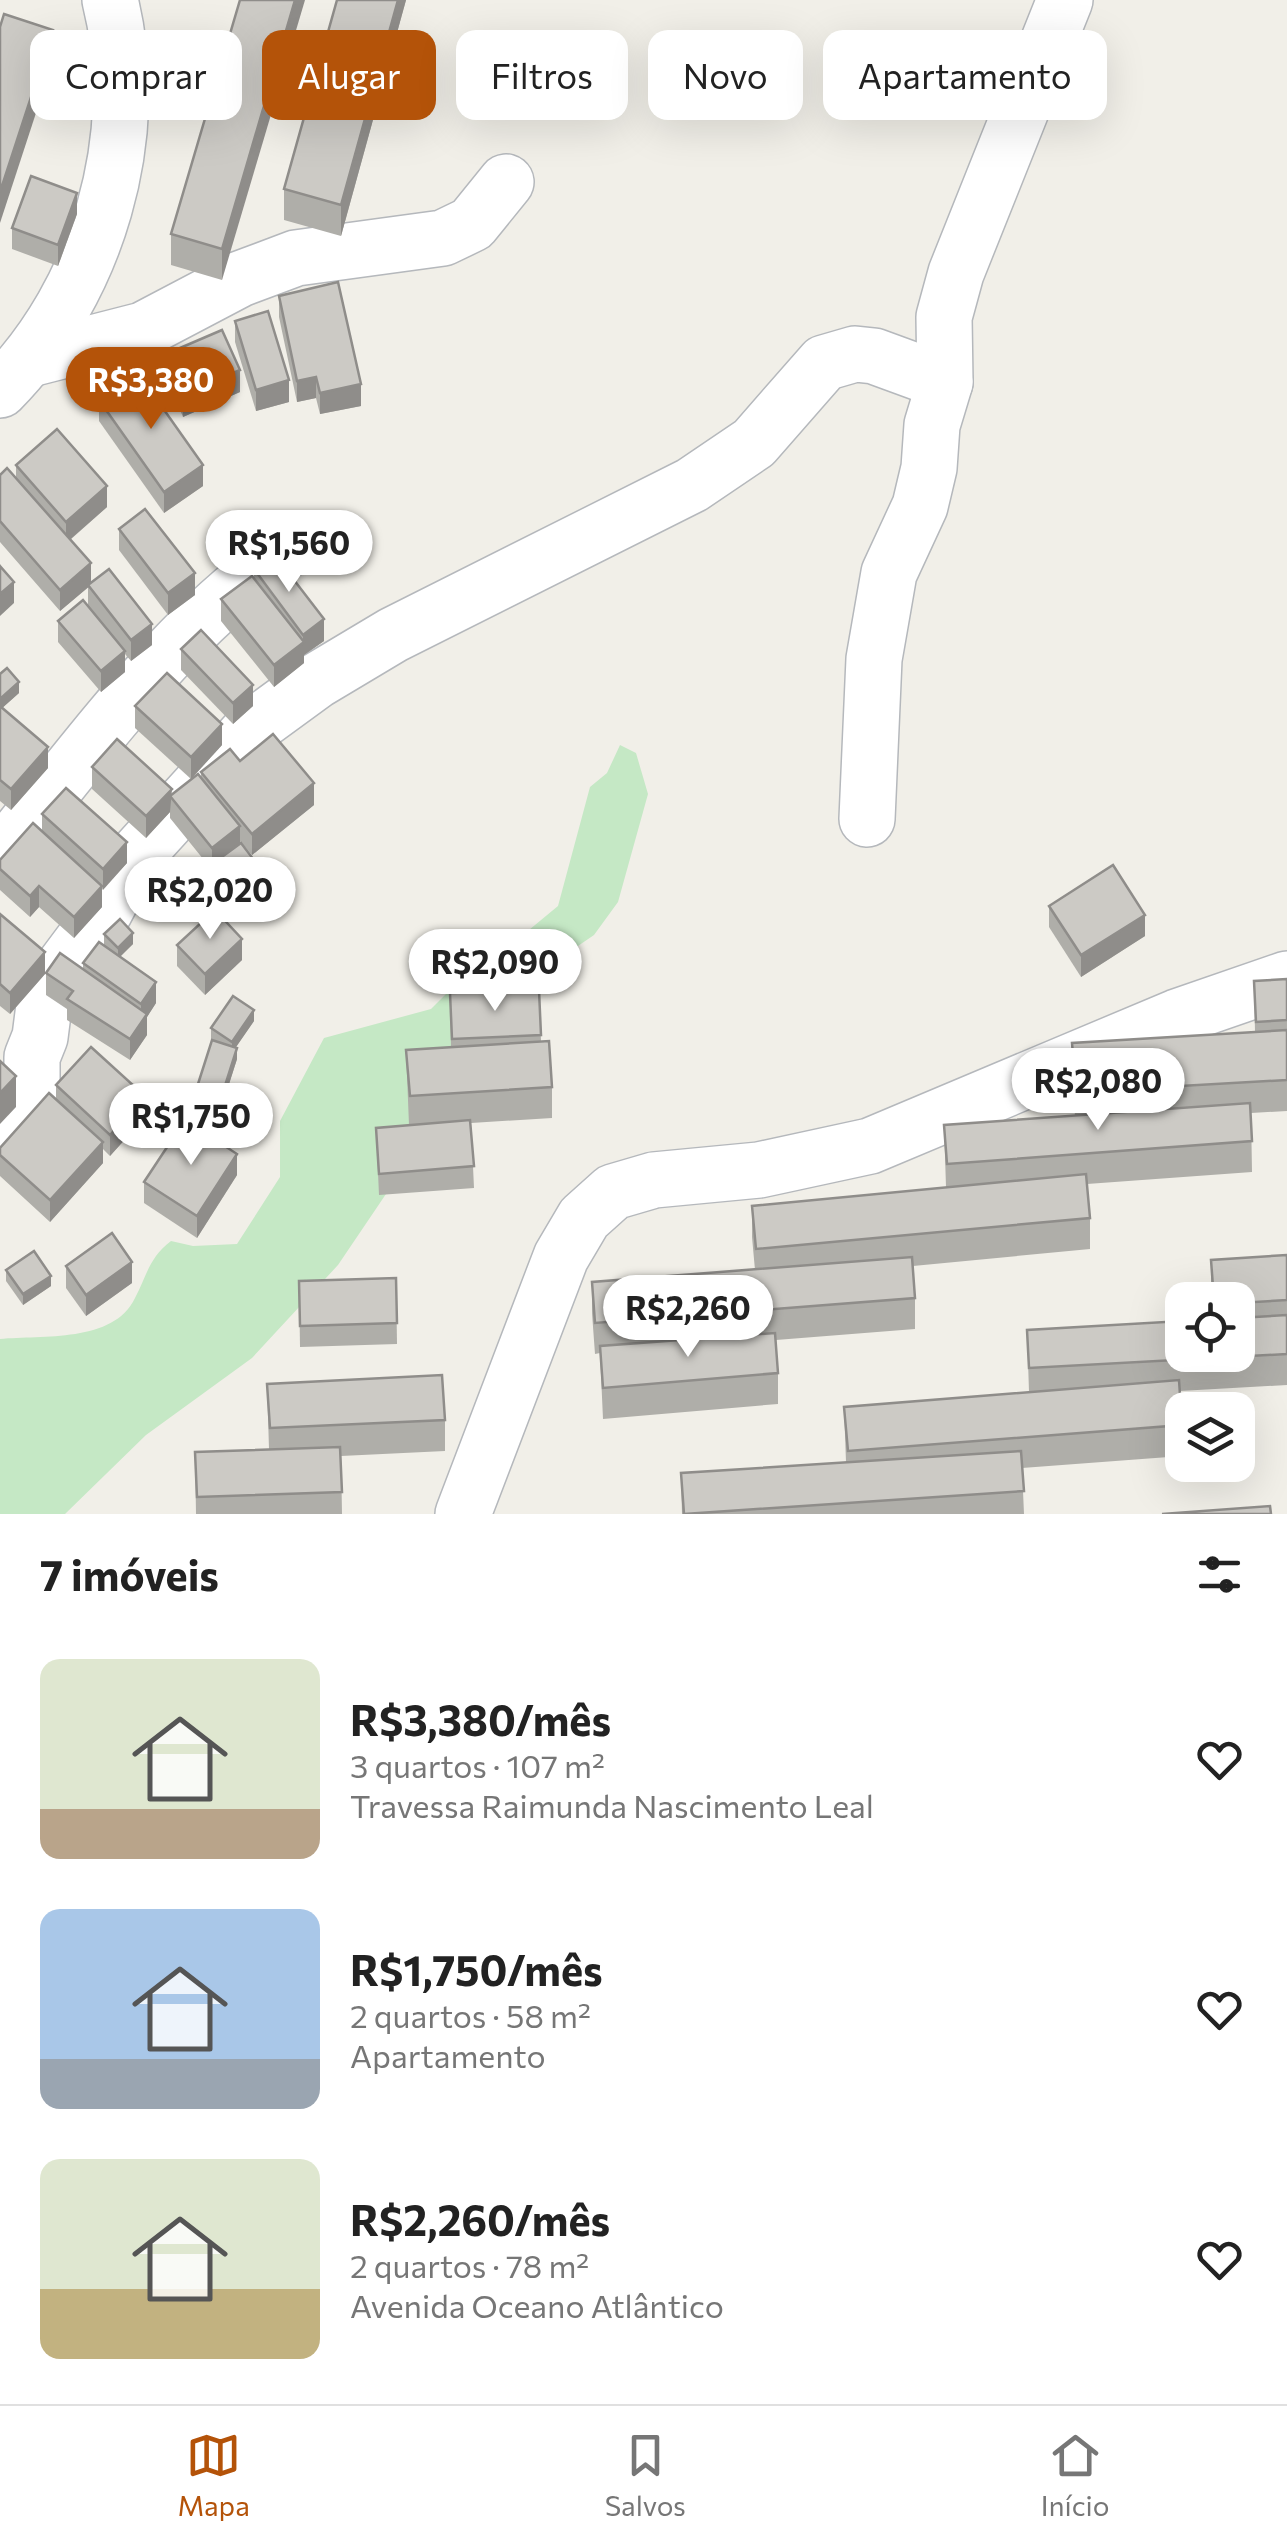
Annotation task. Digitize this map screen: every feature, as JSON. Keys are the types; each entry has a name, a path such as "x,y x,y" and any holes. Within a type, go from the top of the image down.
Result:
{"street":[{"path":"15,375 76,285 102,215 120,92 117,28 110,0"},
{"path":"867,818 874,659 888,572 920,506 930,468 932,425 945,382 944,317 956,273 1065,0"},
{"path":"15,375 142,330 240,279 296,258 442,238 472,224 506,182"},
{"path":"0,1145 27,1115 32,1098 32,1057 40,1037 46,990 105,911 132,860 253,728 316,681 392,635 692,485 754,443 824,363 855,354 874,356 945,382"},
{"path":"0,856 171,648 235,586 300,541"},
{"path":"464,1514 561,1257 584,1218 612,1192 654,1180 759,1170 870,1146 1177,1016 1287,979"}],"green space":[{"path":"620,745 636,753 648,794 618,902 594,935 521,985 455,1044 386,1194 338,1265 252,1358 146,1435 65,1514 0,1514 0,1339 75,1334 111,1323 125,1313 153,1260 171,1241 193,1246 237,1244 280,1177 280,1121 324,1038 431,1009 463,977 558,906 590,787 607,773"}],"building":[{"path":"240,0 295,0 286,30 262,30 262,113 222,249 171,234 205,120 242,120 242,30 231,30"},
{"path":"337,0 398,0 390,30 329,30"},
{"path":"4,14 53,30 30,30 30,100 0,192 0,27"},
{"path":"303,120 365,120 341,205 284,189"},
{"path":"31,176 77,193 58,245 12,228"},
{"path":"338,282 361,384 320,393 316,377 297,381 279,296"},
{"path":"268,311 289,380 256,390 235,321"},
{"path":"222,330 240,370 183,395 166,354"},
{"path":"138,373 203,465 164,492 99,400"},
{"path":"57,429 107,486 66,522 16,465"},
{"path":"7,468 91,563 60,590 0,521 0,475"},
{"path":"145,509 195,573 168,593 119,529"},
{"path":"266,530 273,541 248,555 243,545"},
{"path":"274,554 324,619 303,635 254,569"},
{"path":"0,566 14,582 0,594"},
{"path":"109,569 152,624 131,640 88,585"},
{"path":"252,576 304,642 274,665 221,599"},
{"path":"83,600 125,651 101,671 58,621"},
{"path":"201,630 253,685 233,703 181,649"},
{"path":"7,668 19,682 0,699 0,674"},
{"path":"167,673 222,724 191,757 135,706"},
{"path":"0,706 48,747 11,789 0,780"},
{"path":"273,734 314,783 252,834 201,772 230,749 240,761"},
{"path":"117,739 172,789 146,816 92,767"},
{"path":"198,774 240,826 212,848 170,796"},
{"path":"66,788 127,842 103,869 42,814"},
{"path":"33,823 102,886 74,917 39,886 30,896 0,869 0,860"},
{"path":"241,843 260,868 234,887 215,862"},
{"path":"1113,865 1145,915 1081,955 1049,906"},
{"path":"215,910 242,939 205,974 177,945"},
{"path":"0,914 45,952 10,993 0,984"},
{"path":"120,919 133,933 118,948 104,934"},
{"path":"99,942 156,982 141,1004 83,963"},
{"path":"60,953 147,1014 130,1039 67,999 73,991 46,973"},
{"path":"1287,979 1287,1020 1256,1022 1254,981"},
{"path":"539,990 541,1035 452,1039 450,993"},
{"path":"233,996 254,1010 232,1042 211,1028"},
{"path":"1287,1030 1287,1080 1076,1092 1072,1043"},
{"path":"212,1040 237,1048 223,1092 198,1084"},
{"path":"549,1041 552,1087 410,1096 406,1050"},
{"path":"91,1047 145,1096 110,1135 56,1085"},
{"path":"0,1061 16,1076 0,1093"},
{"path":"49,1093 103,1142 50,1200 0,1155 0,1148"},
{"path":"1250,1103 1252,1141 947,1164 944,1125"},
{"path":"185,1120 237,1154 197,1216 144,1182"},
{"path":"470,1120 474,1166 379,1174 376,1128"},
{"path":"1086,1174 1090,1218 756,1249 752,1206"},
{"path":"112,1233 132,1262 86,1295 66,1266"},
{"path":"34,1251 51,1276 23,1294 6,1270"},
{"path":"1287,1255 1287,1300 1255,1302 1255,1282 1213,1282 1211,1260"},
{"path":"912,1257 915,1298 595,1323 592,1282"},
{"path":"396,1278 397,1323 300,1326 299,1281"},
{"path":"1287,1315 1287,1354 1255,1356 1255,1317"},
{"path":"1165,1322 1165,1361 1029,1368 1027,1330"},
{"path":"775,1333 778,1373 603,1388 600,1346"},
{"path":"442,1375 445,1420 270,1428 267,1384"},
{"path":"1179,1380 1180,1392 1165,1392 1165,1426 848,1451 844,1407"},
{"path":"340,1447 342,1492 197,1497 195,1452"},
{"path":"1021,1451 1024,1491 684,1514 681,1473"},
{"path":"1270,1506 1271,1514 1162,1514"}]}
